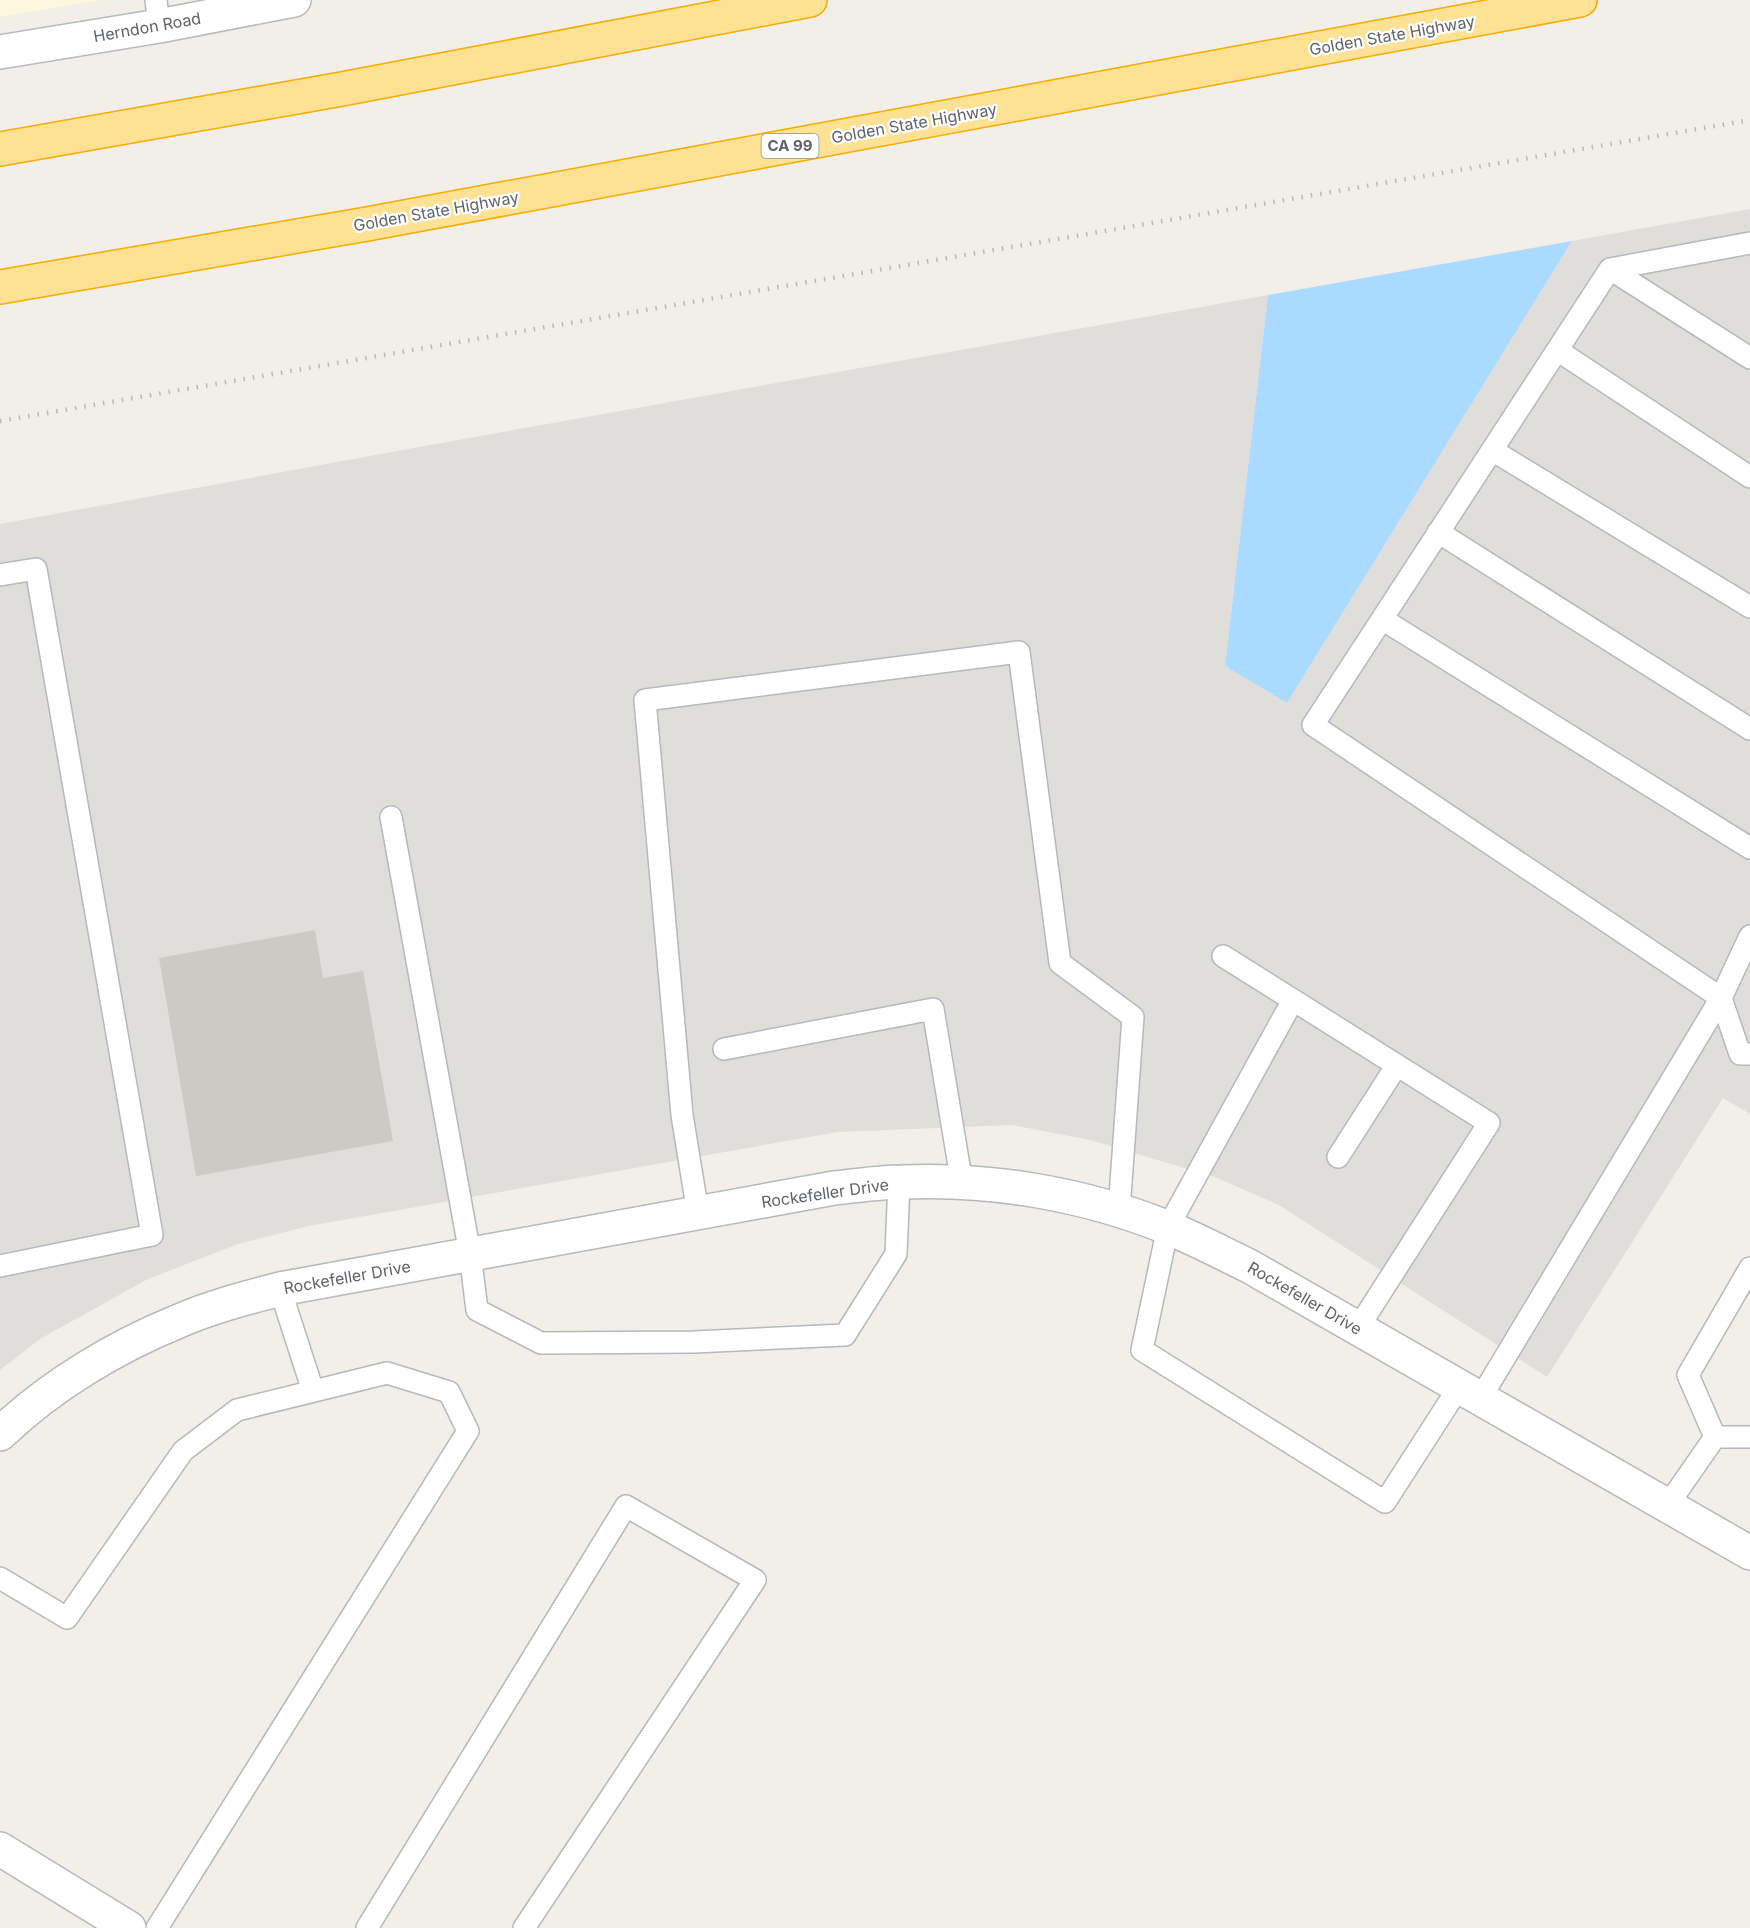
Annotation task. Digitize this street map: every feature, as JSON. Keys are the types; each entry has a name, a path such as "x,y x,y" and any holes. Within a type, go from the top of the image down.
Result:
{"highway":[{"path":"0,149 342,89 810,0"},
{"name":"Golden State Highway","path":"0,287 379,222 1580,0"}],"street":[{"name":"Herndon Road","path":"0,52 158,13 294,0"},
{"name":"Rockefeller Drive","path":"0,1434 59,1386 122,1347 180,1320 280,1289 834,1188 899,1182 992,1184 1070,1197 1119,1210 1168,1227 1249,1266 1750,1553"},
{"path":"0,1849 129,1928"}],"lane":[{"path":"1747,1049 1721,998 1313,725 1610,269 1750,243"},
{"path":"1610,269 1750,358"},
{"path":"1557,350 1750,477"},
{"path":"1492,450 1750,607"},
{"path":"1438,532 1750,729"},
{"path":"0,575 36,569 152,1235 0,1266"},
{"path":"1382,619 1750,848"},
{"path":"698,1213 682,1115 645,700 1019,652 1060,963 1133,1017 1119,1210"},
{"path":"391,817 470,1254 477,1310 541,1343 694,1342 845,1335 896,1254 899,1182"},
{"path":"1293,999 1168,1227 1142,1350 1385,1502 1470,1393 1721,998 1750,936"},
{"path":"1223,956 1489,1123 1358,1328"},
{"path":"724,1048 933,1009 962,1184"},
{"path":"1338,1157 1397,1065"},
{"path":"1715,1437 1688,1375 1750,1268"},
{"path":"280,1289 313,1391"},
{"path":"0,1578 68,1618 183,1451 237,1410 387,1373 449,1392 468,1431 156,1928"},
{"path":"1715,1437 1750,1437"},
{"path":"1667,1506 1715,1437"},
{"path":"367,1928 626,1506 755,1580 524,1928"}],"shaded area":[{"path":"0,0 101,0 0,17"},
{"path":"1750,209 1750,1114 1723,1098 1547,1377 1279,1205 1215,1177 1090,1140 1012,1125 837,1132 309,1226 238,1244 148,1279 40,1339 0,1370 0,524 1268,295 1225,666 1287,703 1572,241"}],"water":[{"path":"1572,241 1287,703 1225,666 1268,295"}],"building":[{"path":"315,930 323,978 363,971 393,1141 196,1176 159,958"}],"railway":[{"path":"0,421 1750,120"}]}
